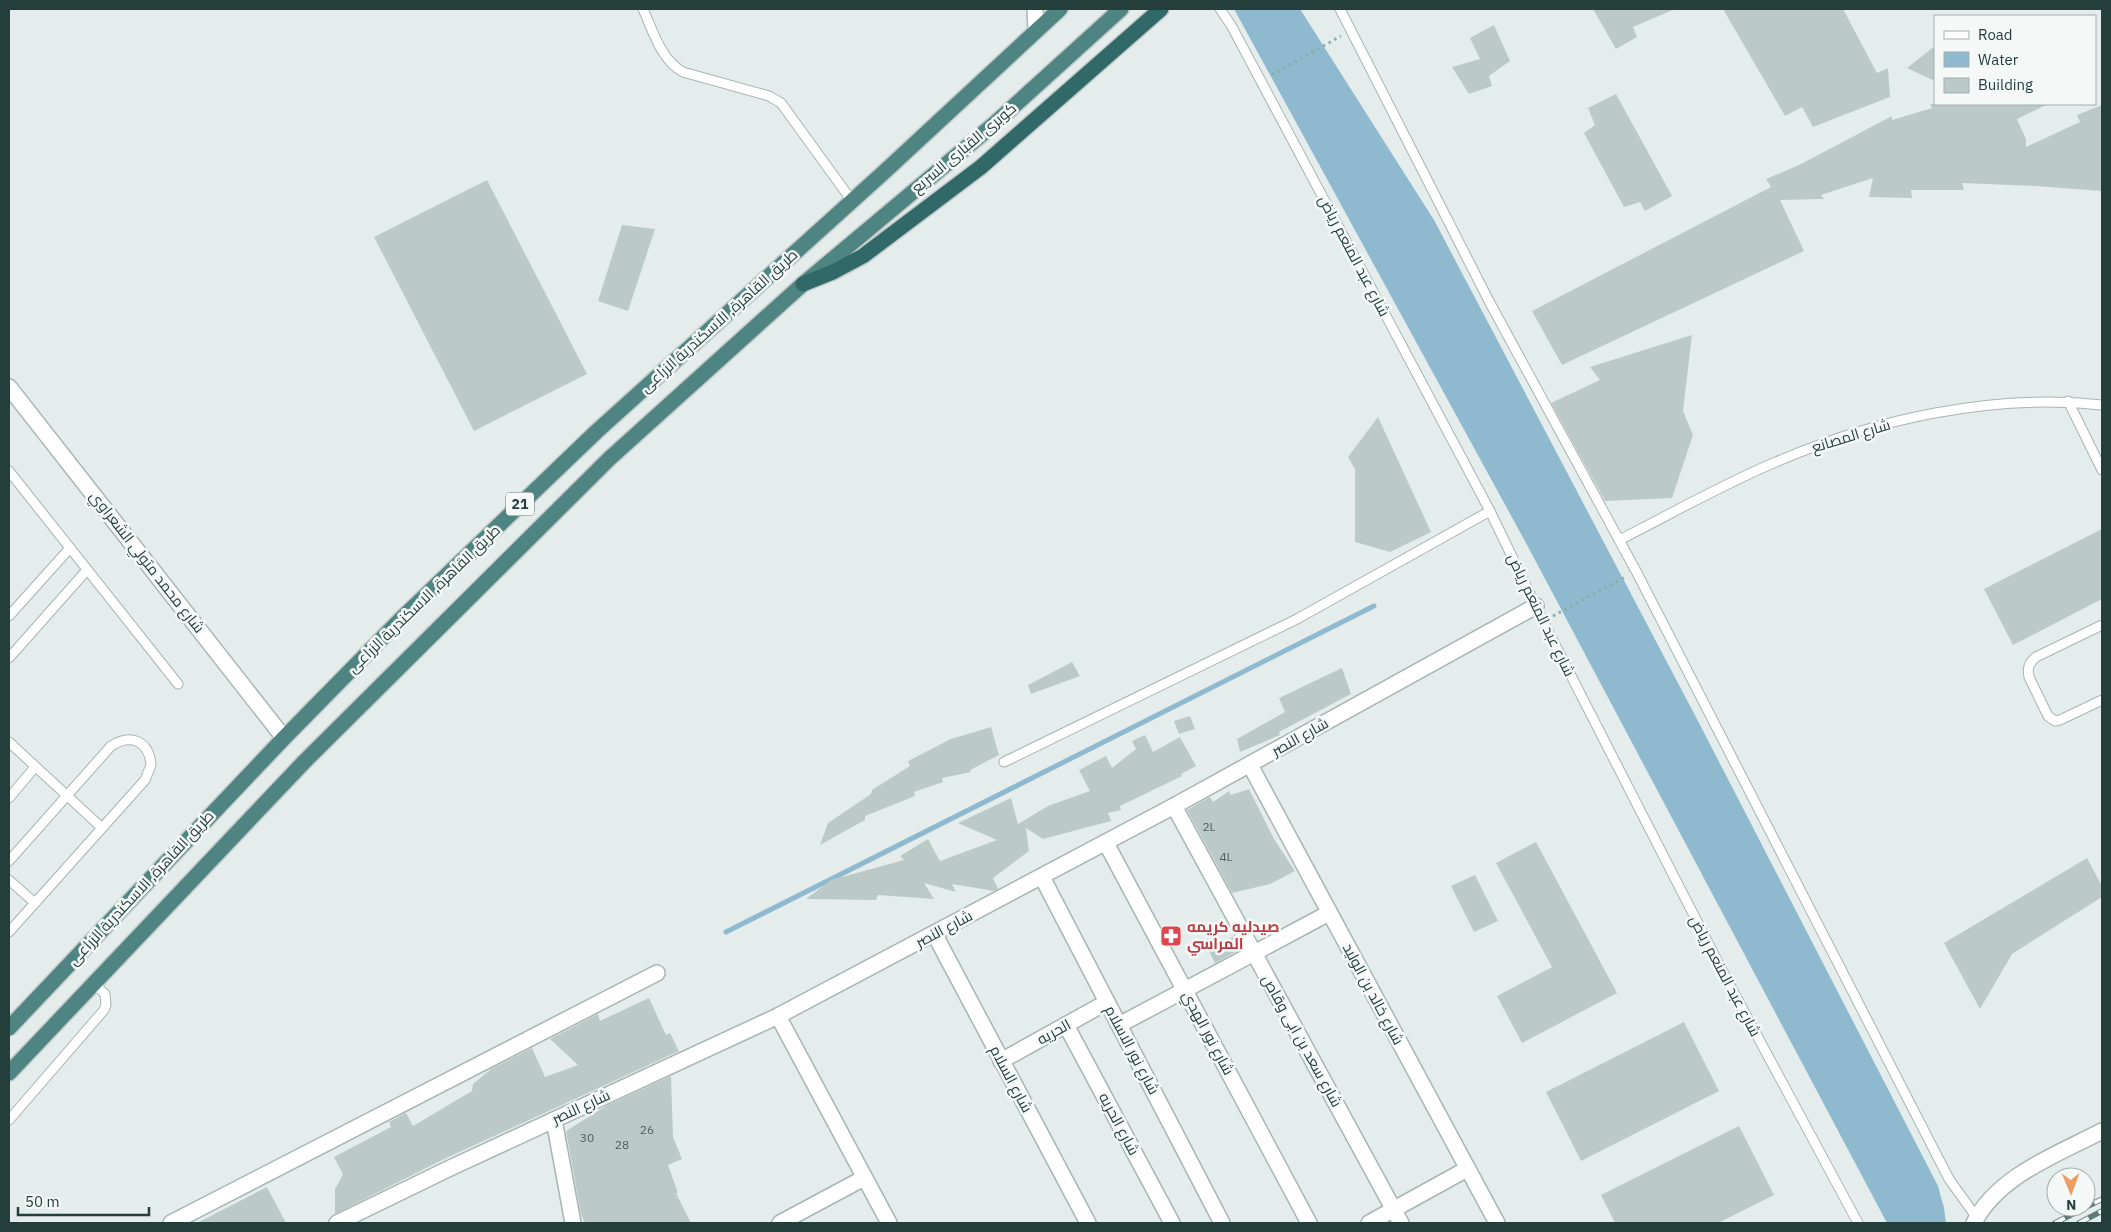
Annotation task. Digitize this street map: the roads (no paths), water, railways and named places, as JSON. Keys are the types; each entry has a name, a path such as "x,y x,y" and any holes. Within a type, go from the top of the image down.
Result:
{"highway":[{"name":"طريق القاهرة, الاسكندرية الزراعى","path":"11,1023 284,738 400,620 596,432 852,201 1060,9"},
{"name":"كوبرى القبارى السريع","path":"803,284 993,125 1121,9"},
{"path":"803,284 834,272 863,256 981,167 1161,9"},
{"name":"طريق القاهرة, الاسكندرية الزراعى","path":"9,1073 304,762 602,466 803,284"}],"street":[{"path":"1035,9 1036,30"},
{"name":"شارع محمد متولي الشعراوي","path":"9,387 284,738"},
{"name":"شارع النصر","path":"337,1223 448,1168 778,1016 935,935 1106,843 1536,606"},
{"name":"شارع خالد بن الوليد","path":"1250,765 1497,1223"},
{"name":"شارع سعد بن ابى وقاص","path":"1174,806 1401,1223"},
{"name":"شارع نور الهدي","path":"1106,843 1309,1223"},
{"name":"شارع نور الاسلام","path":"1042,877 1222,1223"},
{"path":"1119,1025 1329,913"},
{"name":"شارع السلام","path":"935,935 1088,1223"},
{"path":"171,1223 657,973"},
{"name":"الحريه","path":"1002,1061 1107,1002"},
{"path":"778,1016 889,1223"},
{"name":"شارع الحريه","path":"1066,1025 1172,1223"},
{"path":"554,1120 573,1223"},
{"path":"1976,1221 1988,1201 2019,1175 2102,1132"},
{"path":"1369,1223 1467,1169"},
{"path":"780,1223 864,1178"}],"lane":[{"path":"643,9 668,60 675,67 684,72 769,96 787,108 852,201"},
{"name":"شارع عبد المنعم رياض","path":"1220,9 1490,511 1543,621 1726,978 1858,1223"},
{"path":"1340,9 1490,303 1636,571 1949,1179 1976,1221"},
{"path":"2068,401 2102,470"},
{"name":"شارع المصانع","path":"1619,540 1775,462 1841,436 1923,414 1995,405 2068,401 2102,405"},
{"path":"9,471 178,684"},
{"path":"1004,762 1297,619 1490,511"},
{"path":"9,616 70,548"},
{"path":"9,658 87,570"},
{"path":"2102,625 2036,657 2029,664 2028,671 2029,677 2051,719 2060,720 2102,700"},
{"path":"9,861 111,746 126,739 141,744 151,757 152,765 149,773 9,932"},
{"path":"9,742 102,828"},
{"path":"9,798 35,767"},
{"path":"9,880 35,903"},
{"path":"9,1120 104,1010 106,994 93,983"}],"water":[{"path":"1234,9 1300,9 1434,220 1698,721 1938,1186 1946,1223 1887,1223 1526,543"}],"waterway":[{"path":"726,932 1374,606"}],"railway":[{"path":"2055,1223 2102,1199"},
{"path":"2079,1223 2102,1211"}],"place":[{"name":"صيدليه كريمه المراسي","path":"1171,936"}]}
